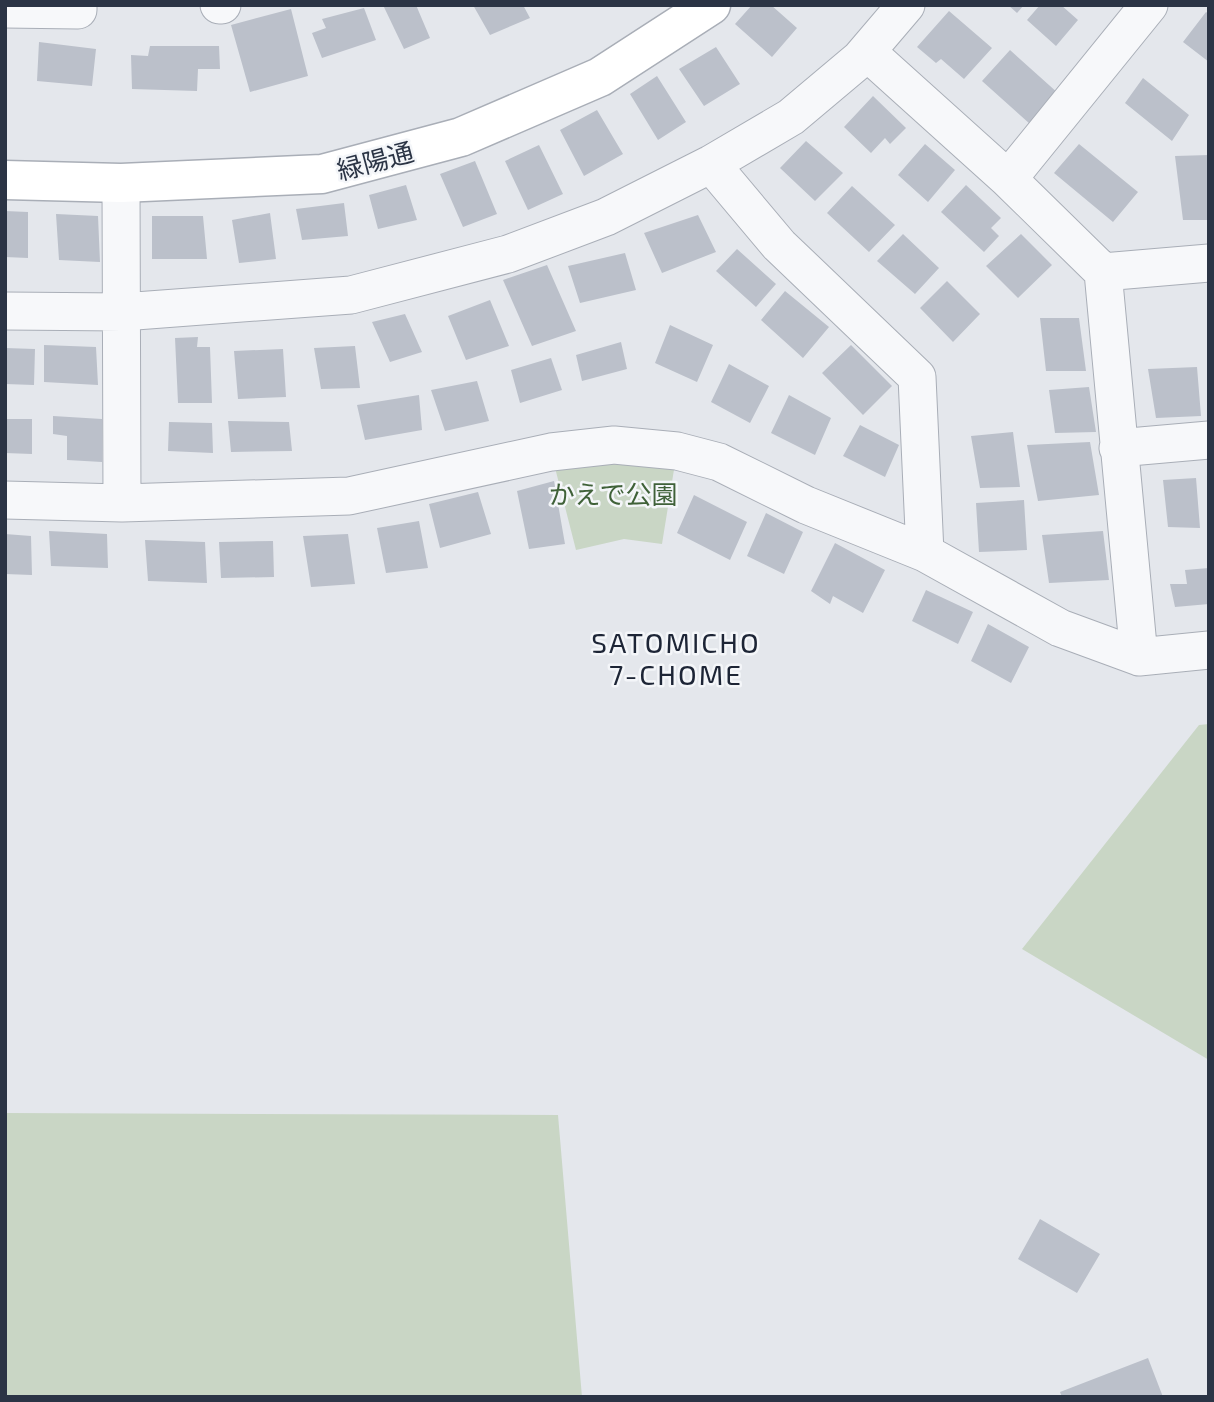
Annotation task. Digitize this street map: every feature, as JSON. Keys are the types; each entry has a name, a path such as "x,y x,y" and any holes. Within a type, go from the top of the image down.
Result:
{"street":[{"path":"5,9 78,10 78,5"},
{"name":"緑陽通","path":"5,180 121,183 323,174 461,137 600,77 711,5"},
{"path":"5,310 122,312 351,295 508,254 606,217 711,164 791,117 867,52 906,5"},
{"path":"1008,179 1149,5"},
{"path":"867,52 1008,179 1103,272 1139,657"},
{"path":"711,164 779,245 917,377 925,552"},
{"path":"121,183 122,503"},
{"path":"1103,272 1209,263"},
{"path":"1118,448 1209,440"},
{"path":"5,500 122,503 349,496 551,452 614,445 677,451 719,462 806,505 925,552 1060,628 1139,657 1209,650"}],"green space":[{"name":"かえで公園","path":"677,451 662,544 624,539 576,550 551,452"},
{"path":"1209,724 1209,1060 1022,949 1199,725"},
{"path":"5,1113 558,1115 582,1397 5,1397"}],"building":[{"path":"383,5 416,5 430,38 404,49"},
{"path":"473,5 523,5 530,18 490,35"},
{"path":"752,5 771,5 797,28 772,57 735,24"},
{"path":"1008,5 1024,5 1017,13"},
{"path":"1040,5 1061,5 1078,20 1056,46 1027,20"},
{"path":"364,8 376,40 322,58 312,33 326,28 322,19"},
{"path":"291,9 308,76 250,92 231,25"},
{"path":"949,11 992,48 964,79 941,59 936,63 917,47"},
{"path":"1206,12 1209,14 1209,62 1183,42"},
{"path":"39,42 96,49 92,86 37,81"},
{"path":"150,46 219,46 220,69 198,69 197,91 132,89 131,55 148,56"},
{"path":"716,47 740,84 704,106 679,69"},
{"path":"1010,50 1059,94 1030,124 982,81"},
{"path":"657,76 686,122 658,140 630,94"},
{"path":"1143,78 1189,115 1172,141 1125,103"},
{"path":"873,96 906,128 890,144 885,138 871,153 844,127"},
{"path":"597,110 623,154 584,176 560,130"},
{"path":"806,141 843,173 815,201 780,168"},
{"path":"925,144 955,170 928,202 898,175"},
{"path":"1079,144 1138,192 1113,222 1054,173"},
{"path":"539,145 563,194 528,210 505,161"},
{"path":"1209,155 1209,220 1183,220 1175,156"},
{"path":"475,161 497,214 463,227 440,174"},
{"path":"406,185 417,220 378,229 369,195"},
{"path":"966,185 1001,218 991,228 999,236 984,252 941,212"},
{"path":"852,186 895,225 869,252 827,213"},
{"path":"344,203 348,236 302,240 296,209"},
{"path":"5,211 28,212 28,258 5,257"},
{"path":"270,213 276,259 239,263 232,220"},
{"path":"56,214 98,216 100,262 59,260"},
{"path":"698,215 716,252 662,273 644,233"},
{"path":"152,216 203,216 207,259 152,259"},
{"path":"903,234 939,268 915,294 877,261"},
{"path":"1021,234 1052,265 1018,298 986,266"},
{"path":"737,249 776,284 756,307 716,271"},
{"path":"625,253 636,290 580,303 568,266"},
{"path":"547,265 576,331 532,346 503,280"},
{"path":"947,281 980,314 953,342 920,308"},
{"path":"785,291 829,327 803,358 761,320"},
{"path":"490,300 509,346 466,360 448,316"},
{"path":"405,314 422,352 390,362 372,322"},
{"path":"1040,318 1079,318 1086,371 1046,371"},
{"path":"670,325 713,345 697,382 655,363"},
{"path":"198,337 197,347 210,347 212,403 178,403 175,338"},
{"path":"621,342 627,369 582,381 576,355"},
{"path":"44,345 96,347 98,385 44,382"},
{"path":"851,345 892,386 863,415 822,373"},
{"path":"355,346 360,388 321,389 314,348"},
{"path":"5,348 35,349 34,385 5,384"},
{"path":"283,349 286,397 238,399 234,351"},
{"path":"551,358 562,390 520,403 511,370"},
{"path":"729,364 769,386 750,423 711,402"},
{"path":"1197,367 1201,416 1156,418 1148,369"},
{"path":"477,381 489,421 445,431 431,390"},
{"path":"1089,387 1096,432 1055,433 1049,390"},
{"path":"419,395 422,430 365,440 357,405"},
{"path":"789,395 831,418 815,455 771,433"},
{"path":"53,416 102,419 102,462 67,460 67,436 53,434"},
{"path":"5,419 32,419 32,454 5,453"},
{"path":"228,421 289,422 292,451 231,452"},
{"path":"169,422 212,423 213,453 168,451"},
{"path":"860,425 899,445 885,477 843,456"},
{"path":"1013,432 1020,487 980,488 971,436"},
{"path":"1090,442 1099,495 1038,501 1027,445"},
{"path":"1196,478 1200,528 1168,527 1163,480"},
{"path":"554,481 565,544 529,549 517,491"},
{"path":"478,492 491,534 440,548 429,504"},
{"path":"694,495 747,522 730,560 677,533"},
{"path":"1024,500 1027,550 979,552 976,503"},
{"path":"766,513 803,532 784,574 747,556"},
{"path":"419,521 428,568 386,573 377,528"},
{"path":"49,531 107,534 108,568 51,566"},
{"path":"1103,531 1109,580 1049,583 1042,535"},
{"path":"5,534 31,536 32,575 5,574"},
{"path":"348,534 355,584 311,587 303,536"},
{"path":"145,540 205,542 207,583 148,581"},
{"path":"273,541 274,577 221,578 219,542"},
{"path":"835,543 885,570 863,613 833,596 830,604 811,591"},
{"path":"1209,568 1209,604 1175,607 1170,584 1187,584 1185,570"},
{"path":"926,590 973,612 958,644 912,621"},
{"path":"988,624 1029,647 1011,683 971,661"},
{"path":"1040,1219 1100,1254 1077,1293 1018,1259"},
{"path":"1148,1358 1163,1397 1062,1397 1060,1392"}],"district":[{"name":"SATOMICHO 7-CHOME","path":"676,658"}]}
